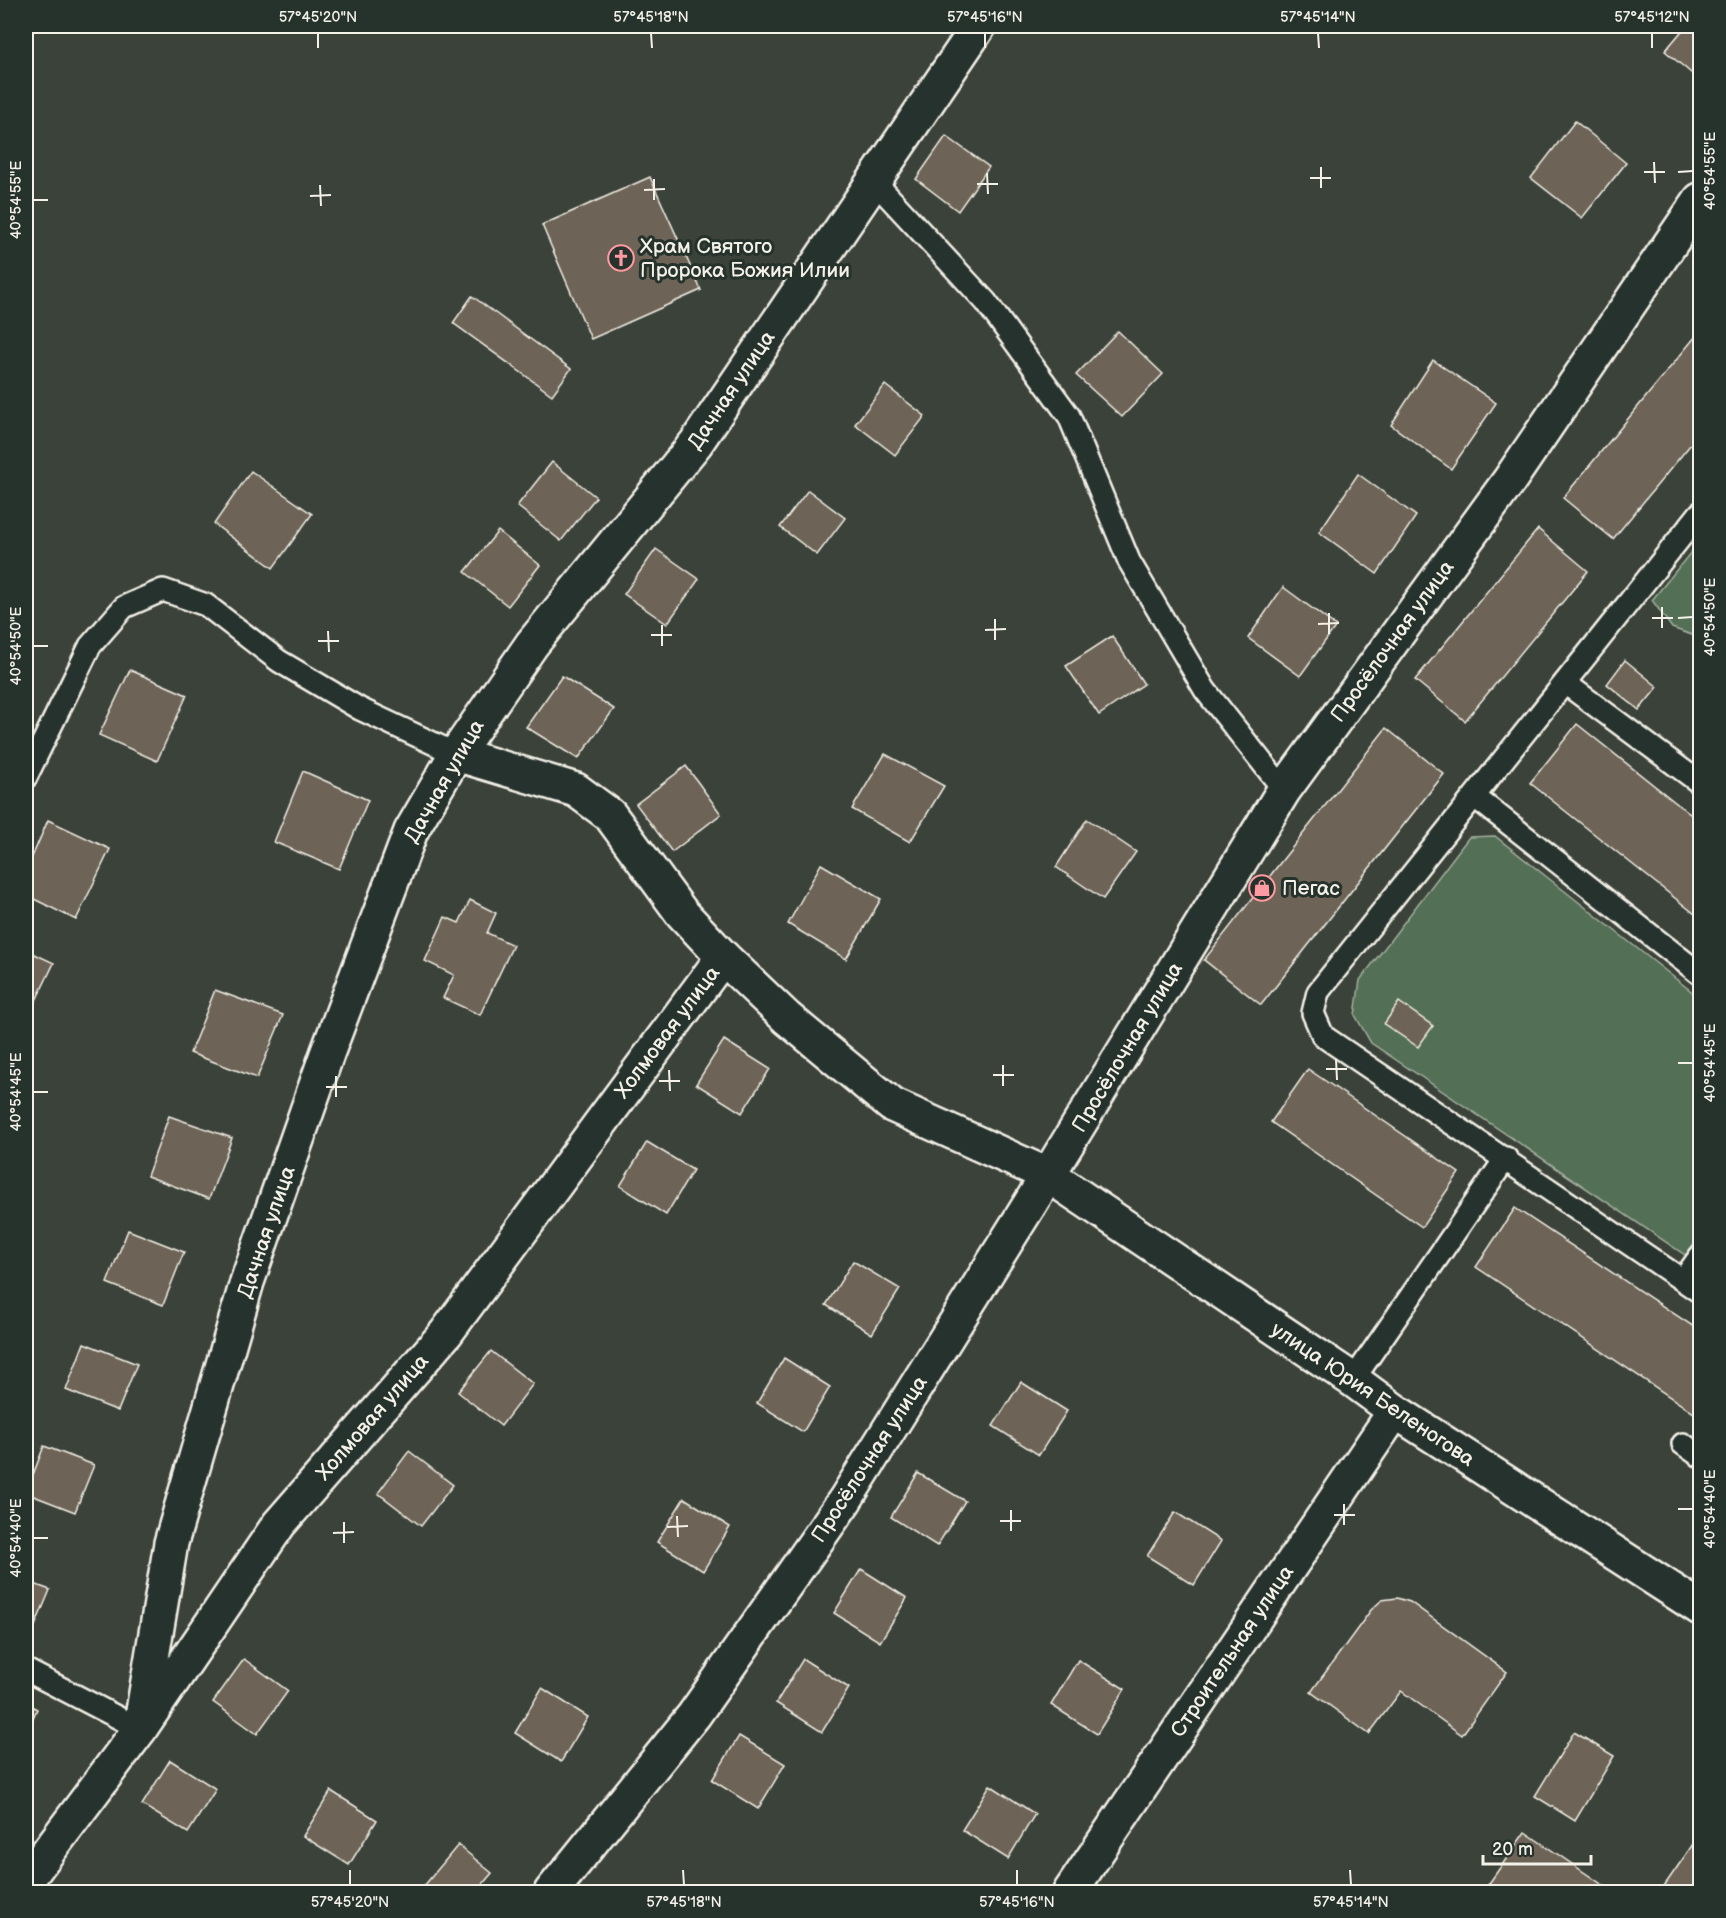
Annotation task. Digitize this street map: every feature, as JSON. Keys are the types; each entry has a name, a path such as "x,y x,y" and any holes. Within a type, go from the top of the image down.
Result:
{"street":[{"name":"Дачная улица","path":"141,1729 171,1542 247,1282 327,1054 411,831 456,754 532,644 696,443 979,26"},
{"name":"Просёлочная улица","path":"551,1893 694,1715 838,1510 1048,1175 1284,790 1509,481 1701,200"},
{"name":"улица Юрия Беленогова","path":"456,754 576,790 610,815 681,912 723,957 787,1018 892,1105 1048,1175 1353,1380 1395,1411 1701,1608"},
{"name":"Холмовая улица","path":"26,1881 141,1729 279,1524 446,1333 723,957"},
{"name":"Строительная улица","path":"1070,1893 1395,1411"}],"lane":[{"path":"873,180 986,303 1069,416 1129,561 1205,690 1284,790"},
{"path":"1701,513 1318,992 1313,1013 1323,1036 1701,1292"},
{"path":"26,777 90,645 124,607 163,590 206,605 279,660 360,710 456,754"},
{"path":"1565,683 1701,783"},
{"path":"1475,797 1701,974"},
{"path":"1353,1380 1506,1158"},
{"path":"1683,1280 1701,1256"},
{"path":"26,1670 141,1729"}],"green space":[{"path":"1700,541 1700,638 1672,628 1652,600"},
{"path":"1495,836 1700,998 1700,1265 1371,1043 1355,1015 1360,980 1469,837"}],"building":[{"path":"1686,26 1700,26 1700,74 1697,78 1665,51"},
{"path":"1575,121 1626,163 1582,218 1531,178"},
{"path":"946,136 989,167 958,211 916,179"},
{"name":"Храм Святого Пророка Божия Илии","path":"650,177 701,290 591,339 542,225"},
{"path":"472,296 571,369 552,395 453,323"},
{"path":"1118,331 1163,374 1122,417 1076,375"},
{"path":"1700,331 1700,433 1613,539 1563,498"},
{"path":"1433,360 1496,403 1451,469 1391,425"},
{"path":"885,385 925,416 895,455 855,424"},
{"path":"552,462 596,497 561,541 517,506"},
{"path":"251,471 312,514 273,568 214,524"},
{"path":"1358,474 1416,516 1377,574 1319,532"},
{"path":"808,490 845,518 817,555 780,527"},
{"path":"1538,529 1588,571 1465,721 1415,680"},
{"path":"498,531 540,565 508,606 465,572"},
{"path":"656,549 699,579 667,624 624,594"},
{"path":"1283,587 1336,626 1300,676 1248,638"},
{"path":"1112,636 1144,684 1099,715 1066,666"},
{"path":"1625,660 1658,687 1639,710 1607,684"},
{"path":"130,670 187,695 157,761 99,735"},
{"path":"562,676 614,709 578,759 526,727"},
{"path":"1577,724 1700,822 1700,918 1530,783"},
{"path":"1386,728 1444,774 1261,1005 1204,960"},
{"path":"885,754 944,786 910,842 852,809"},
{"path":"686,766 721,814 672,852 636,804"},
{"path":"303,771 368,800 339,869 274,842"},
{"path":"1087,819 1136,852 1103,899 1056,867"},
{"path":"48,820 110,849 76,920 26,895 26,871"},
{"path":"821,864 881,899 846,959 788,924"},
{"path":"470,900 496,913 487,933 513,945 480,1015 443,998 454,975 425,961 445,917 459,923"},
{"path":"26,950 54,963 26,1021"},
{"path":"215,990 283,1015 257,1078 190,1053"},
{"path":"1399,1002 1433,1026 1418,1047 1384,1024"},
{"path":"724,1040 770,1069 742,1113 696,1084"},
{"path":"1308,1069 1459,1173 1422,1227 1271,1122"},
{"path":"169,1116 232,1138 209,1199 147,1176"},
{"path":"647,1142 693,1170 666,1215 620,1186"},
{"path":"1515,1208 1700,1331 1700,1417 1476,1267"},
{"path":"128,1230 184,1252 163,1305 107,1283"},
{"path":"853,1261 900,1289 872,1334 826,1305"},
{"path":"84,1343 137,1364 118,1411 66,1390"},
{"path":"491,1351 533,1384 501,1426 458,1392"},
{"path":"784,1358 830,1387 803,1432 757,1403"},
{"path":"1021,1382 1067,1411 1039,1455 993,1426"},
{"path":"44,1446 94,1465 75,1512 26,1493"},
{"path":"409,1451 453,1485 421,1526 378,1493"},
{"path":"918,1473 965,1501 937,1546 891,1517"},
{"path":"684,1498 730,1527 703,1571 657,1542"},
{"path":"1175,1512 1221,1541 1194,1585 1147,1556"},
{"path":"861,1569 907,1598 880,1642 834,1613"},
{"path":"26,1581 50,1590 30,1638 26,1636"},
{"path":"1397,1598 1410,1602 1507,1672 1462,1735 1401,1691 1369,1734 1311,1692 1371,1610 1382,1600"},
{"path":"244,1659 288,1691 257,1734 213,1702"},
{"path":"803,1659 849,1688 822,1732 776,1703"},
{"path":"1078,1660 1125,1689 1097,1734 1051,1705"},
{"path":"542,1688 588,1717 561,1762 515,1733"},
{"path":"26,1703 37,1709 26,1733"},
{"path":"1574,1732 1614,1756 1575,1821 1535,1796"},
{"path":"739,1736 785,1764 758,1809 712,1780"},
{"path":"170,1760 216,1789 188,1833 142,1805"},
{"path":"990,1785 1035,1814 1008,1859 962,1830"},
{"path":"331,1791 377,1820 349,1865 303,1836"},
{"path":"1525,1832 1613,1892 1483,1892"},
{"path":"1700,1834 1700,1892 1660,1892"},
{"path":"458,1845 492,1873 476,1892 419,1892"}],"place":[{"name":"Храм Святого Пророка Божия Илии","path":"621,258"},
{"name":"Пегас","path":"1262,888"}]}
